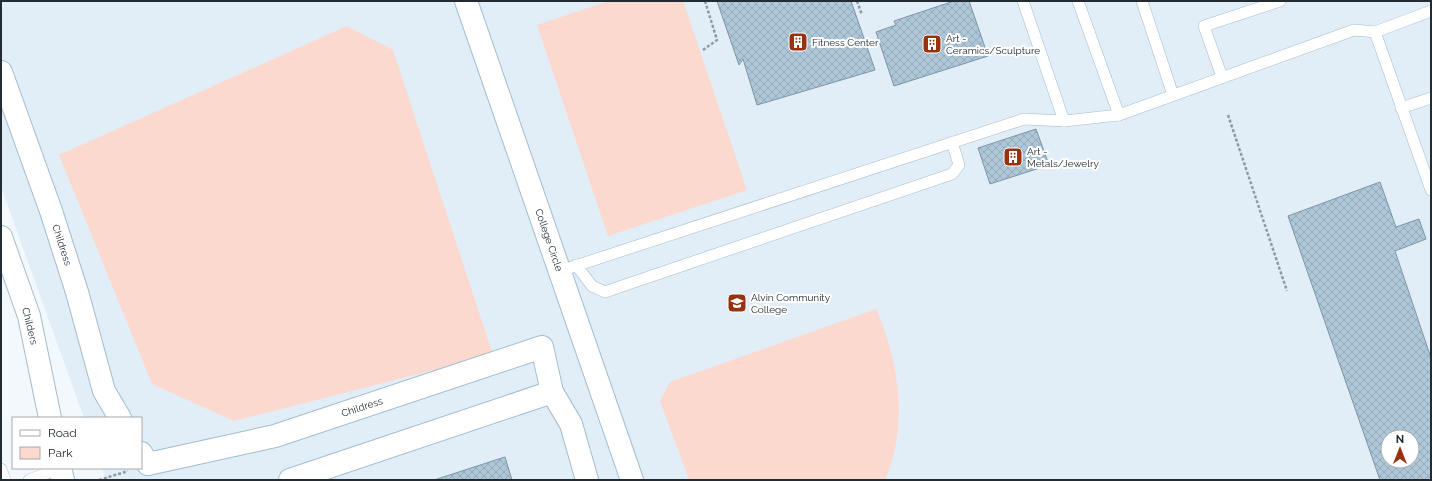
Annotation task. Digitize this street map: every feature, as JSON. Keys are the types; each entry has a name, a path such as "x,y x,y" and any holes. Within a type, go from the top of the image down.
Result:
{"street":[{"name":"College Circle","path":"466,1 568,268 632,480"},
{"name":"Childress","path":"1,72 78,292 104,391 119,417"},
{"name":"Childers","path":"1,237 29,316 50,417"},
{"name":"Childress","path":"142,455 148,464 275,436 542,347 552,392 571,424 587,480"},
{"path":"290,480 552,392"},
{"path":"60,469 63,480"}],"lane":[{"path":"1023,1 1064,121"},
{"path":"1078,1 1120,115"},
{"path":"1142,1 1173,95"},
{"path":"1222,77 1204,26 1280,1"},
{"path":"568,268 1024,119 1064,121 1120,115 1354,30 1375,32 1431,11"},
{"path":"1375,32 1431,190"},
{"path":"1401,108 1431,98"},
{"path":"568,268 592,286 605,292 952,174 959,166 952,142"},
{"path":"1,468 5,480"},
{"path":"29,480 57,469"}],"path":[{"path":"703,50 717,40 706,1"},
{"path":"857,1 862,15"},
{"path":"1228,115 1287,291"},
{"path":"99,480 128,471"}],"shaded area":[{"name":"Alvin Community College","path":"1,1 1431,1 1431,480 106,480 102,469 142,469 142,417 84,417 1,187"}],"green space":[{"path":"608,1 683,1 747,190 608,236 537,25"},
{"path":"347,26 393,50 493,355 234,421 152,384 59,155"},
{"path":"876,309 890,350 898,393 899,415 897,437 885,480 689,480 660,401 670,382"}],"building":[{"name":"Fitness Center","path":"717,1 851,1 875,70 757,105 743,59 739,65"},
{"name":"Art - Ceramics/Sculpture","path":"954,1 969,1 988,56 894,86 876,32 896,25 894,21"},
{"name":"Art - Metals/Jewelry","path":"1036,129 1049,165 990,184 978,148"},
{"path":"1380,182 1396,227 1419,219 1426,239 1395,251 1431,358 1431,480 1380,480 1288,216"},
{"path":"505,457 512,480 434,480"}],"place":[{"name":"Fitness Center","path":"798,42"},
{"name":"Art - Ceramics/Sculpture","path":"932,44"},
{"name":"Art - Metals/Jewelry","path":"1013,157"},
{"name":"Alvin Community College","path":"737,303"}]}
